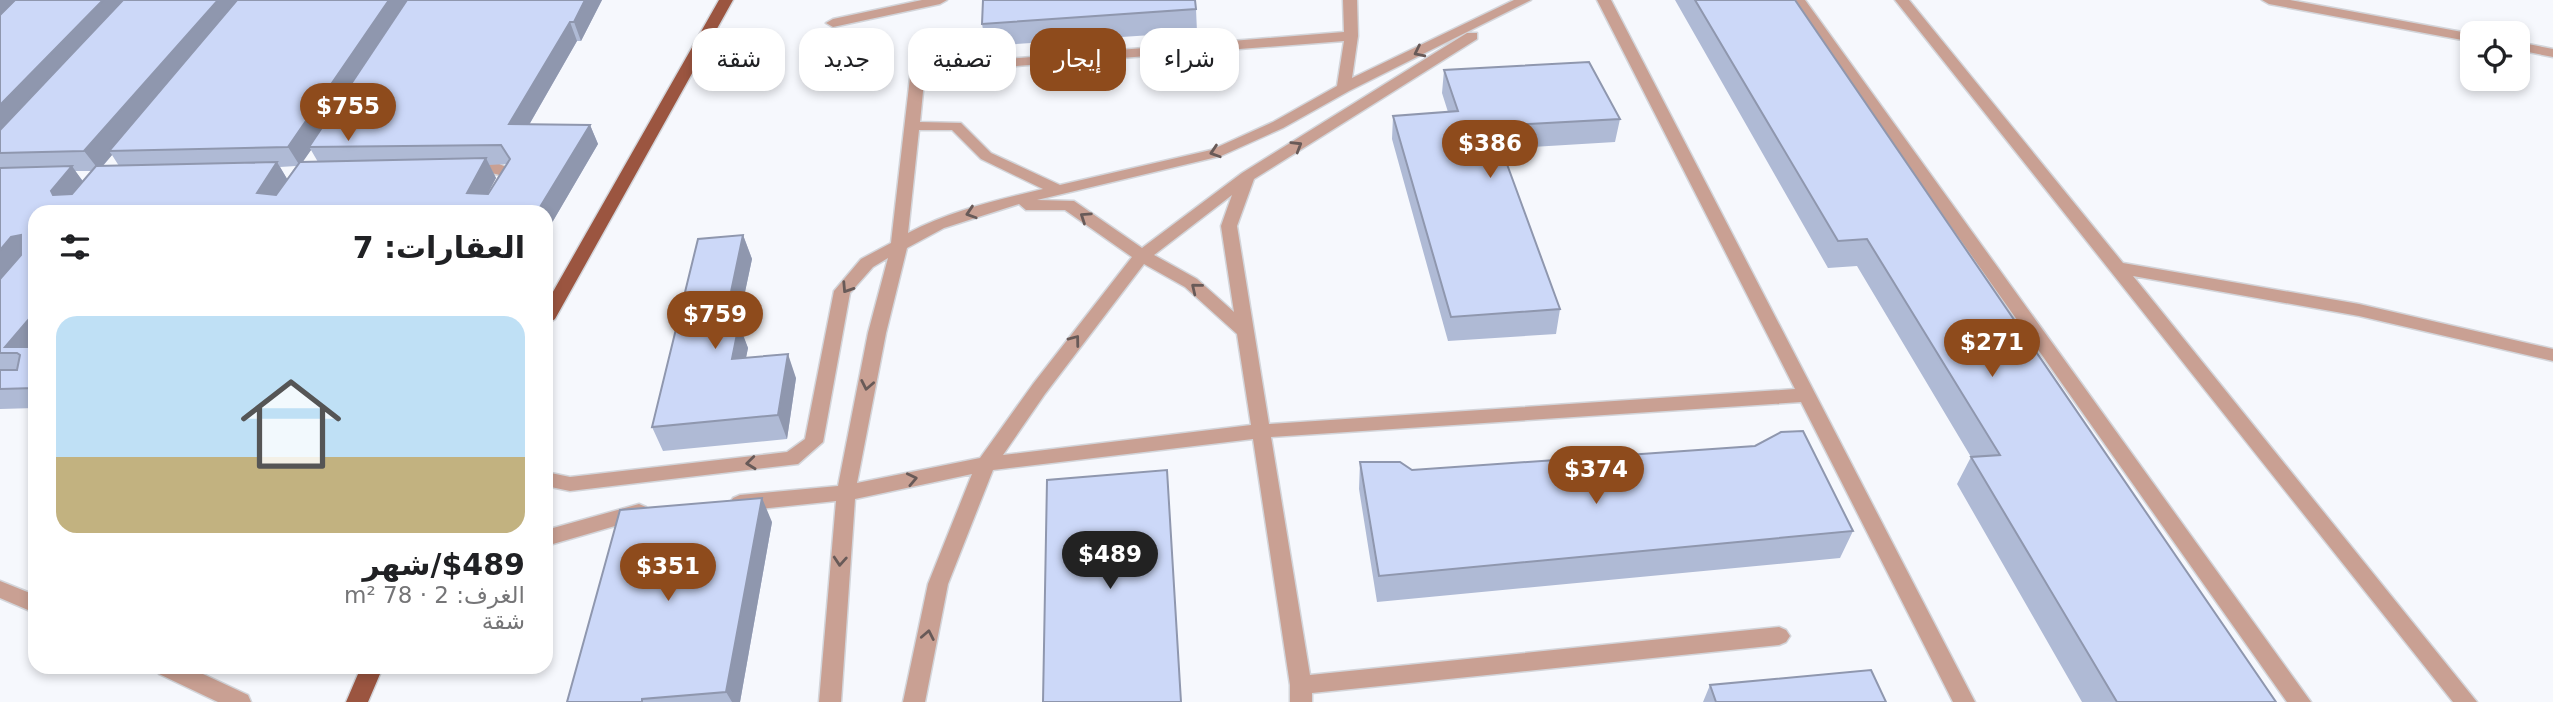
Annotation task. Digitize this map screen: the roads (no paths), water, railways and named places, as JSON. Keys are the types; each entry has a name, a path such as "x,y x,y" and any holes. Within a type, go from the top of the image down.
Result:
{"main road":[{"path":"553,307 726,0"},
{"path":"357,702 369,674"}],"street":[{"path":"833,23 940,0"},
{"path":"1344,88 1351,36 1350,0"},
{"path":"553,481 569,484 791,459 814,442 842,291 867,263 938,224 995,205 1216,153 1279,125 1344,88 1526,0"},
{"path":"914,702 938,584 986,464 1038,389 1142,256 1247,176 1526,0"},
{"path":"1604,0 1965,702"},
{"path":"1798,0 2300,702"},
{"path":"1902,0 2466,702"},
{"path":"2269,0 2460,36"},
{"path":"830,702 846,493 877,333 899,247 919,60 933,49 953,43 991,64 1351,36"},
{"path":"2530,48 2553,52"},
{"path":"910,126 956,126 986,156 1058,190"},
{"path":"448,169 497,168 508,173 509,177 492,205"},
{"path":"1247,176 1229,226 1301,693 1779,636"},
{"path":"995,205 1068,205 1142,256 1191,282 1244,330"},
{"path":"2118,268 2359,310 2553,355"},
{"path":"723,504 846,493 986,464 1261,431 1809,395"},
{"path":"553,536 654,510"},
{"path":"0,589 28,601"},
{"path":"182,674 240,702"}]}
